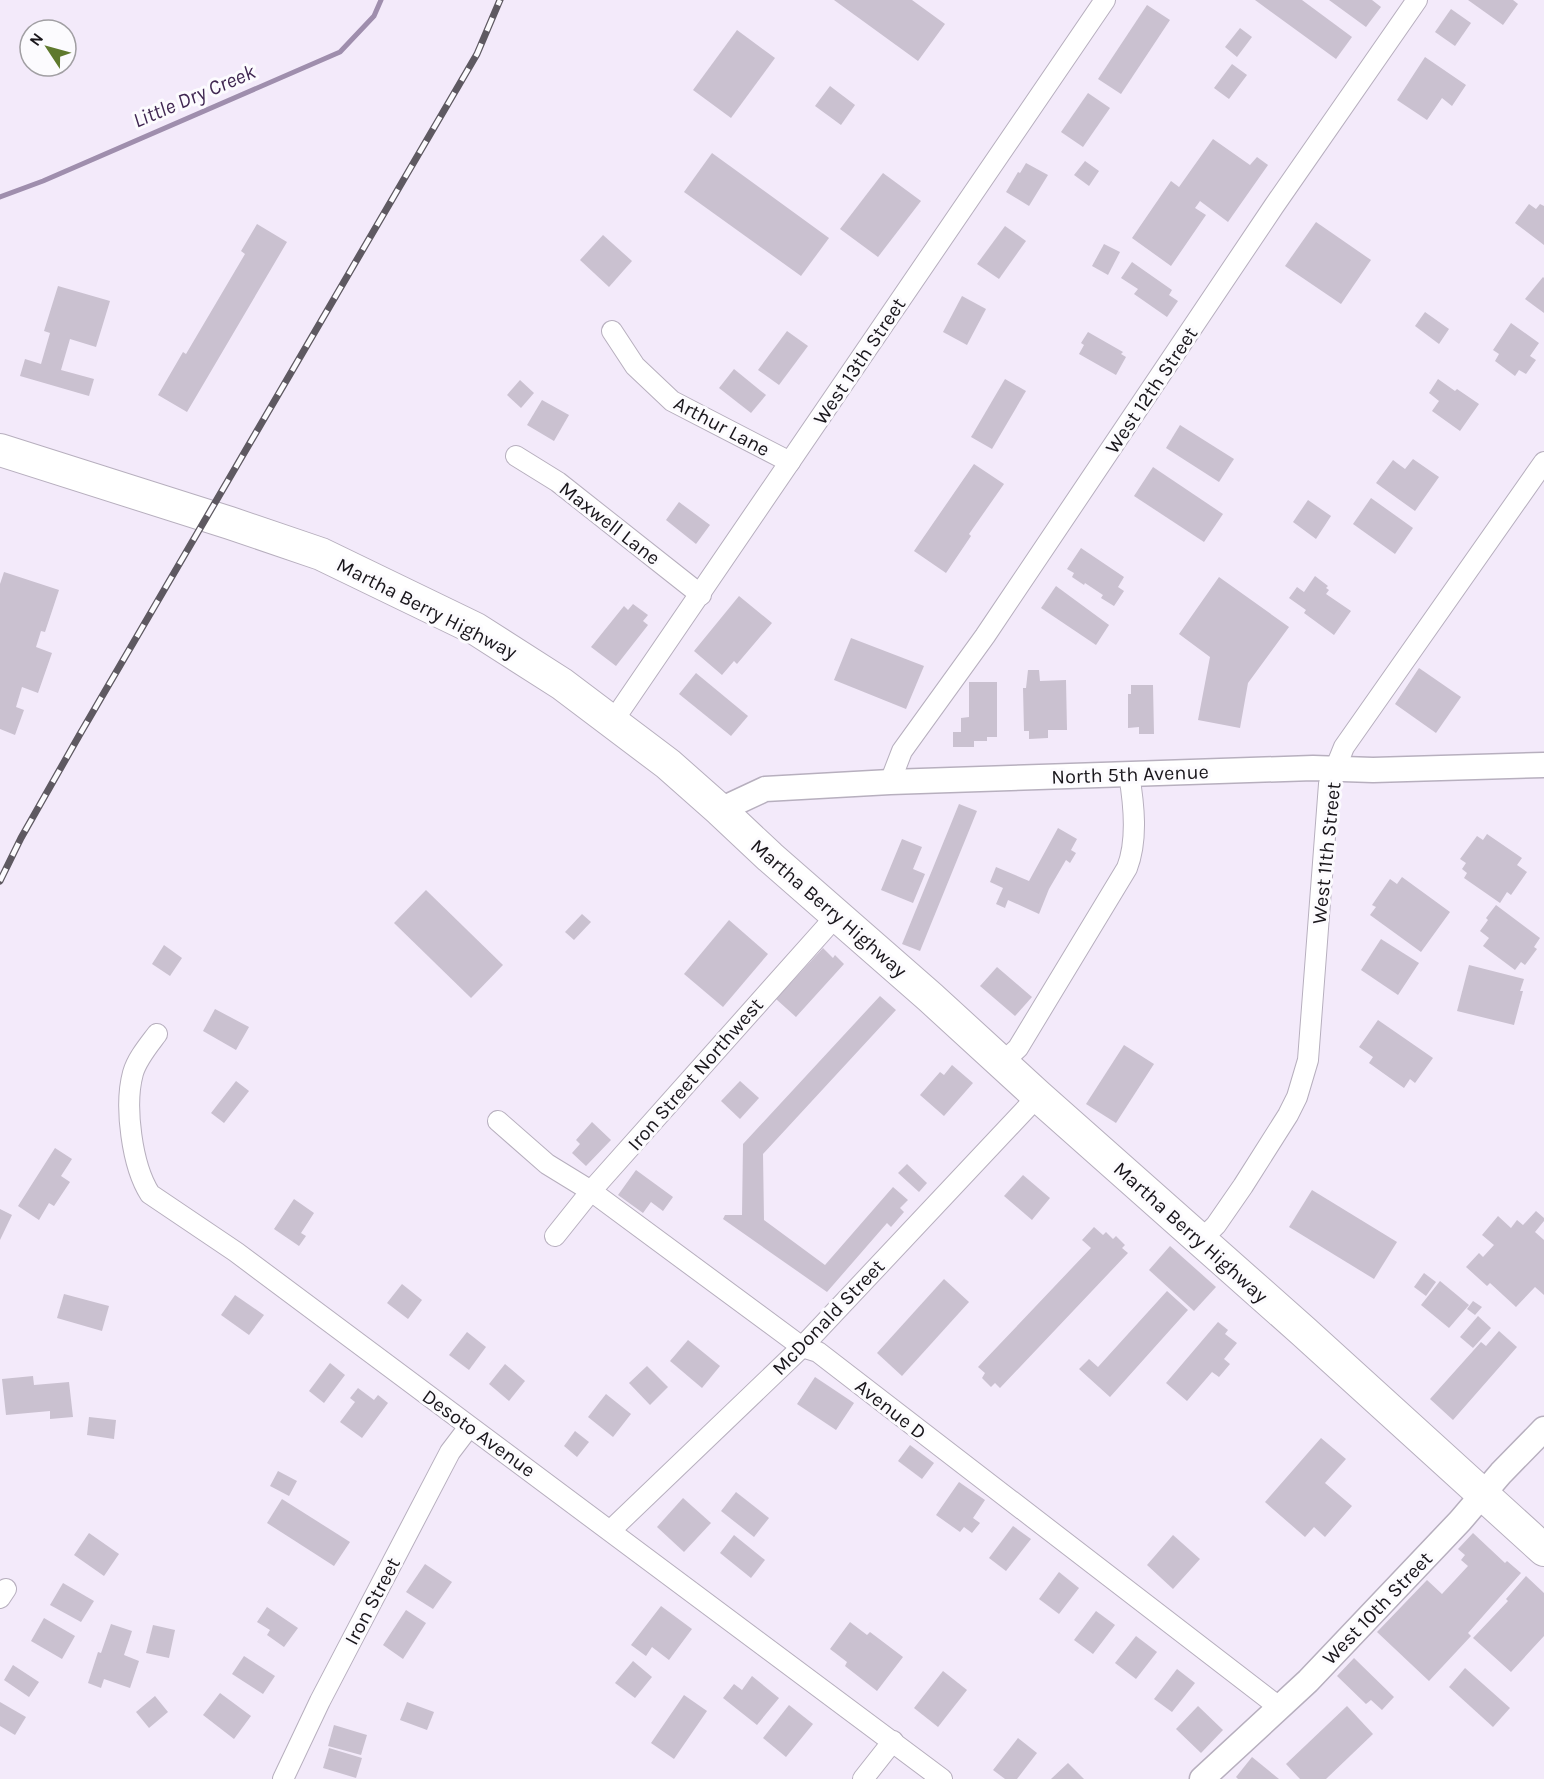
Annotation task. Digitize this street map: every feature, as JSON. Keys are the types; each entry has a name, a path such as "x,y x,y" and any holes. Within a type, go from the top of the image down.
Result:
{"main road":[{"name":"Martha Berry Highway","path":"0,451 321,554 476,629 562,684 668,764 1003,1062 1038,1096 1544,1550"}],"street":[{"name":"West 13th Street","path":"613,721 1105,0"},
{"name":"West 12th Street","path":"890,782 902,751 985,636 1274,206 1417,0"},
{"name":"Arthur Lane","path":"612,331 635,366 672,401 790,462"},
{"name":"Maxwell Lane","path":"516,456 558,482 701,595"},
{"name":"West 11th Street","path":"1200,1241 1216,1225 1288,1115 1297,1097 1308,1060 1329,784 1344,747 1544,462"},
{"name":"North 5th Avenue","path":"720,810 765,789 890,782 1335,768 1373,770 1544,765"},
{"path":"1003,1062 1018,1048 1127,868 1132,845 1133,798 1129,775"},
{"name":"Iron Street Northwest","path":"555,1236 591,1191 837,915"},
{"name":"Desoto Avenue","path":"157,1034 137,1064 130,1088 131,1132 142,1181 150,1194 236,1252 942,1779"},
{"name":"McDonald Street","path":"611,1530 802,1347 1038,1096"},
{"name":"Avenue D","path":"498,1121 547,1164 591,1191 802,1347 818,1352 1278,1707"},
{"name":"Iron Street","path":"283,1779 330,1681 450,1452 469,1427"},
{"name":"West 10th Street","path":"1202,1779 1316,1673 1544,1429"},
{"path":"863,1779 893,1741"}],"building":[{"path":"834,0 912,0 945,24 918,61"},
{"path":"1255,0 1302,0 1352,37 1336,59"},
{"path":"1329,0 1372,0 1381,7 1366,27"},
{"path":"1468,0 1513,0 1518,4 1503,25"},
{"path":"1147,5 1170,20 1121,94 1098,79"},
{"path":"1451,9 1471,23 1455,46 1435,32"},
{"path":"1240,28 1252,37 1237,57 1225,47"},
{"path":"737,30 775,58 731,118 693,90"},
{"path":"1425,57 1466,85 1452,106 1442,98 1427,120 1397,100"},
{"path":"1232,64 1247,75 1229,99 1214,88"},
{"path":"830,86 855,105 841,125 815,106"},
{"path":"1088,93 1110,108 1083,147 1061,132"},
{"path":"1213,139 1250,165 1257,157 1268,165 1228,222 1200,201 1195,208 1206,215 1171,266 1132,238 1171,181 1179,187"},
{"path":"712,153 829,238 801,276 684,192"},
{"path":"1085,161 1099,171 1089,186 1074,175"},
{"path":"1026,163 1048,175 1029,206 1006,192"},
{"path":"883,173 921,201 878,257 840,229"},
{"path":"1529,204 1536,209 1540,204 1544,206 1544,245 1515,223"},
{"path":"1316,222 1371,260 1341,304 1285,266"},
{"path":"257,224 287,242 187,412 158,395 183,352 186,354 245,254 241,251"},
{"path":"1005,226 1026,241 999,279 977,264"},
{"path":"603,235 632,261 609,287 580,260"},
{"path":"1104,244 1120,252 1108,275 1092,266"},
{"path":"1132,262 1172,290 1169,295 1178,301 1167,317 1134,294 1138,289 1121,278"},
{"path":"1544,278 1544,313 1525,299"},
{"path":"58,286 110,301 96,347 70,339 61,370 94,379 89,396 20,376 25,359 41,364 50,333 44,331"},
{"path":"962,296 986,309 967,345 943,332"},
{"path":"1425,312 1449,329 1439,344 1415,326"},
{"path":"1511,323 1539,343 1530,356 1536,360 1526,374 1519,370 1515,376 1495,361 1499,354 1493,350"},
{"path":"787,331 808,346 779,385 758,370"},
{"path":"1088,332 1123,352 1121,354 1126,357 1116,375 1079,354 1084,345 1081,343"},
{"path":"734,369 766,395 751,413 719,388"},
{"path":"1005,379 1026,391 992,449 971,437"},
{"path":"1438,379 1479,404 1460,431 1432,411 1439,401 1429,393"},
{"path":"520,380 534,393 521,408 507,395"},
{"path":"542,400 569,415 554,441 527,425"},
{"path":"1180,425 1234,459 1219,482 1166,448"},
{"path":"1413,459 1439,477 1415,511 1376,483 1393,460 1405,469"},
{"path":"974,464 1004,484 969,534 971,536 946,573 914,551"},
{"path":"1153,467 1223,514 1204,542 1134,496"},
{"path":"1371,498 1413,528 1395,554 1353,524"},
{"path":"1308,500 1331,516 1316,539 1293,522"},
{"path":"679,502 710,525 696,544 666,520"},
{"path":"1081,548 1124,577 1118,587 1124,591 1114,606 1101,598 1103,595 1072,577 1074,573 1067,569"},
{"path":"4,572 59,590 45,632 41,631 36,647 52,653 38,693 22,687 16,707 24,710 15,735 0,729 0,584"},
{"path":"1315,576 1328,586 1326,588 1329,590 1326,594 1351,611 1334,635 1304,613 1306,610 1289,598 1297,587 1304,592"},
{"path":"1219,577 1289,627 1248,683 1240,728 1198,720 1210,657 1179,634"},
{"path":"1056,586 1109,625 1096,645 1041,608"},
{"path":"739,596 772,623 737,664 734,661 722,675 694,651"},
{"path":"633,604 648,615 643,621 648,625 616,666 591,647 624,606 628,610"},
{"path":"851,638 924,666 906,709 834,680"},
{"path":"1419,668 1461,697 1436,733 1395,704"},
{"path":"1028,670 1039,670 1040,681 1066,680 1067,730 1048,730 1048,738 1029,739 1029,731 1024,731 1023,688 1026,688"},
{"path":"696,673 748,716 731,736 679,694"},
{"path":"969,682 997,682 997,737 987,737 987,741 974,741 974,747 953,747 953,732 961,732 961,718 969,717"},
{"path":"1131,685 1153,685 1154,734 1139,734 1139,727 1128,728 1128,694 1131,694"},
{"path":"959,804 977,811 920,951 902,944"},
{"path":"1058,828 1077,839 1071,850 1076,853 1070,863 1066,860 1049,889 1039,914 1008,900 1005,908 996,904 1003,888 990,882 996,867 1029,881"},
{"path":"1487,834 1522,858 1517,865 1527,872 1511,895 1507,892 1500,903 1464,878 1467,873 1462,869 1466,863 1460,859 1477,836 1483,840"},
{"path":"902,839 922,847 913,869 925,874 913,903 881,890"},
{"path":"1402,877 1450,912 1421,952 1370,915 1376,907 1372,905 1390,879 1397,884"},
{"path":"426,890 503,965 471,998 394,923"},
{"path":"1496,905 1540,938 1534,947 1537,949 1525,965 1521,962 1515,970 1483,946 1489,938 1480,931"},
{"path":"582,914 591,922 574,940 565,932"},
{"path":"729,920 768,954 723,1007 684,974"},
{"path":"1381,939 1419,963 1398,995 1361,970"},
{"path":"164,945 182,958 170,976 152,964"},
{"path":"823,948 833,958 835,955 844,964 796,1017 776,999"},
{"path":"1469,965 1524,979 1514,1025 1457,1011"},
{"path":"997,967 1032,997 1015,1016 980,986"},
{"path":"880,996 896,1010 763,1154 764,1220 825,1265 893,1187 908,1200 900,1208 904,1212 891,1227 887,1223 827,1292 723,1219 725,1215 742,1215 743,1144"},
{"path":"215,1009 249,1027 236,1050 203,1031"},
{"path":"1378,1020 1433,1058 1415,1083 1410,1079 1404,1088 1369,1063 1373,1057 1359,1047"},
{"path":"1124,1045 1154,1064 1116,1123 1086,1104"},
{"path":"952,1065 973,1083 944,1116 920,1095 940,1072 944,1075"},
{"path":"236,1081 249,1091 224,1123 211,1113"},
{"path":"740,1081 759,1098 740,1119 721,1101"},
{"path":"592,1122 611,1140 586,1166 572,1153 580,1144 576,1140"},
{"path":"55,1148 72,1159 61,1176 70,1182 54,1206 49,1203 39,1220 18,1206"},
{"path":"907,1164 927,1183 919,1192 898,1173"},
{"path":"636,1170 673,1197 663,1211 651,1202 643,1213 618,1195"},
{"path":"1023,1175 1050,1198 1032,1220 1004,1196"},
{"path":"1312,1190 1397,1242 1374,1279 1289,1227"},
{"path":"294,1199 314,1213 301,1233 306,1236 299,1246 274,1229"},
{"path":"0,1209 12,1215 0,1240"},
{"path":"1536,1211 1544,1218 1535,1232 1544,1240 1544,1295 1535,1287 1516,1307 1490,1283 1487,1286 1466,1267 1479,1253 1483,1257 1494,1245 1482,1235 1498,1216 1511,1228 1517,1220 1523,1225"},
{"path":"1094,1227 1103,1235 1106,1232 1113,1239 1116,1236 1125,1245 1122,1248 1128,1253 1000,1388 995,1383 991,1387 982,1378 985,1373 978,1367 1091,1248 1082,1240"},
{"path":"1170,1246 1216,1287 1194,1311 1149,1270"},
{"path":"1424,1273 1436,1282 1426,1296 1414,1287"},
{"path":"944,1279 969,1302 902,1376 877,1353"},
{"path":"1440,1281 1469,1305 1449,1328 1421,1305"},
{"path":"402,1284 422,1300 408,1319 387,1303"},
{"path":"1167,1291 1188,1310 1110,1397 1079,1369 1089,1359 1098,1367"},
{"path":"64,1294 109,1306 102,1331 57,1318"},
{"path":"235,1295 264,1315 249,1335 221,1315"},
{"path":"1473,1301 1482,1307 1475,1315 1467,1309"},
{"path":"1478,1316 1491,1328 1473,1348 1460,1337"},
{"path":"1218,1322 1228,1330 1225,1334 1237,1343 1224,1359 1230,1364 1219,1377 1212,1372 1187,1401 1166,1383"},
{"path":"1499,1331 1517,1347 1453,1420 1430,1399 1481,1342 1486,1346"},
{"path":"467,1332 486,1347 469,1370 449,1355"},
{"path":"688,1340 720,1366 702,1388 670,1361"},
{"path":"330,1363 345,1375 324,1403 309,1391"},
{"path":"505,1364 525,1381 509,1401 489,1384"},
{"path":"647,1366 668,1387 650,1405 629,1383"},
{"path":"33,1376 34,1385 69,1382 73,1417 50,1419 50,1411 6,1415 2,1379"},
{"path":"815,1377 854,1403 836,1430 797,1404"},
{"path":"358,1388 374,1400 378,1395 388,1403 362,1438 340,1422 355,1402 350,1398"},
{"path":"606,1394 631,1414 613,1437 588,1417"},
{"path":"89,1417 116,1420 114,1439 87,1435"},
{"path":"575,1431 589,1442 577,1457 564,1446"},
{"path":"1321,1438 1346,1459 1325,1483 1352,1506 1325,1537 1314,1527 1305,1537 1265,1502"},
{"path":"910,1445 934,1463 922,1479 898,1461"},
{"path":"278,1471 297,1481 289,1496 270,1486"},
{"path":"959,1482 985,1500 973,1518 980,1523 972,1533 964,1527 960,1532 936,1515"},
{"path":"736,1492 769,1518 754,1537 721,1511"},
{"path":"683,1498 711,1523 684,1552 657,1527"},
{"path":"282,1499 350,1542 334,1566 267,1523"},
{"path":"1013,1526 1031,1539 1006,1571 989,1558"},
{"path":"89,1533 119,1554 104,1576 74,1555"},
{"path":"1473,1533 1505,1563 1507,1561 1521,1573 1468,1633 1471,1636 1429,1681 1377,1632 1427,1580 1442,1594 1468,1566 1461,1560 1465,1555 1458,1549"},
{"path":"734,1535 765,1560 751,1578 720,1553"},
{"path":"1173,1535 1200,1559 1173,1589 1147,1565"},
{"path":"425,1564 452,1582 433,1609 406,1592"},
{"path":"1059,1572 1079,1588 1059,1614 1039,1599"},
{"path":"1526,1576 1544,1593 1544,1636 1511,1672 1473,1638 1508,1601 1506,1599"},
{"path":"63,1583 94,1601 81,1622 50,1605"},
{"path":"661,1606 692,1629 669,1660 652,1647 646,1656 631,1645"},
{"path":"267,1607 298,1628 284,1647 267,1635 270,1630 257,1622"},
{"path":"406,1610 426,1623 403,1659 383,1645"},
{"path":"1096,1611 1115,1625 1093,1654 1074,1640"},
{"path":"44,1618 75,1636 62,1659 31,1641"},
{"path":"850,1622 867,1635 870,1632 903,1657 877,1691 845,1666 847,1662 830,1649"},
{"path":"111,1624 132,1631 124,1655 139,1661 130,1688 104,1679 101,1688 88,1683 98,1652 101,1653"},
{"path":"153,1625 175,1630 169,1658 146,1653"},
{"path":"1136,1636 1157,1652 1136,1679 1115,1663"},
{"path":"244,1656 275,1676 263,1694 232,1674"},
{"path":"1354,1658 1394,1697 1382,1710 1371,1700 1366,1704 1337,1676"},
{"path":"633,1661 652,1677 635,1698 615,1683"},
{"path":"13,1665 39,1682 29,1697 4,1680"},
{"path":"1465,1668 1510,1708 1493,1727 1449,1687"},
{"path":"1177,1669 1195,1683 1172,1712 1154,1699"},
{"path":"943,1671 967,1690 938,1727 914,1708"},
{"path":"752,1676 779,1698 757,1725 723,1698 734,1684 742,1690"},
{"path":"220,1693 251,1716 234,1739 203,1715"},
{"path":"684,1695 707,1711 674,1759 651,1743"},
{"path":"155,1696 168,1712 149,1728 136,1712"},
{"path":"0,1702 26,1717 15,1735 0,1726"},
{"path":"407,1702 434,1712 427,1730 400,1720"},
{"path":"789,1705 813,1724 786,1757 763,1738"},
{"path":"1198,1706 1223,1730 1201,1753 1176,1729"},
{"path":"1347,1706 1373,1734 1326,1779 1300,1779 1286,1764"},
{"path":"334,1725 367,1735 361,1755 328,1746"},
{"path":"1018,1738 1037,1753 1017,1779 1005,1779 993,1770"},
{"path":"329,1748 362,1758 356,1778 323,1768"},
{"path":"1252,1757 1279,1779 1238,1779 1236,1777"},
{"path":"1068,1763 1084,1779 1051,1779"}],"waterway":[{"name":"Little Dry Creek","path":"0,197 43,181 340,52 374,16 381,0"}],"railway":[{"path":"0,881 21,838 80,734 477,54 500,0"}]}
